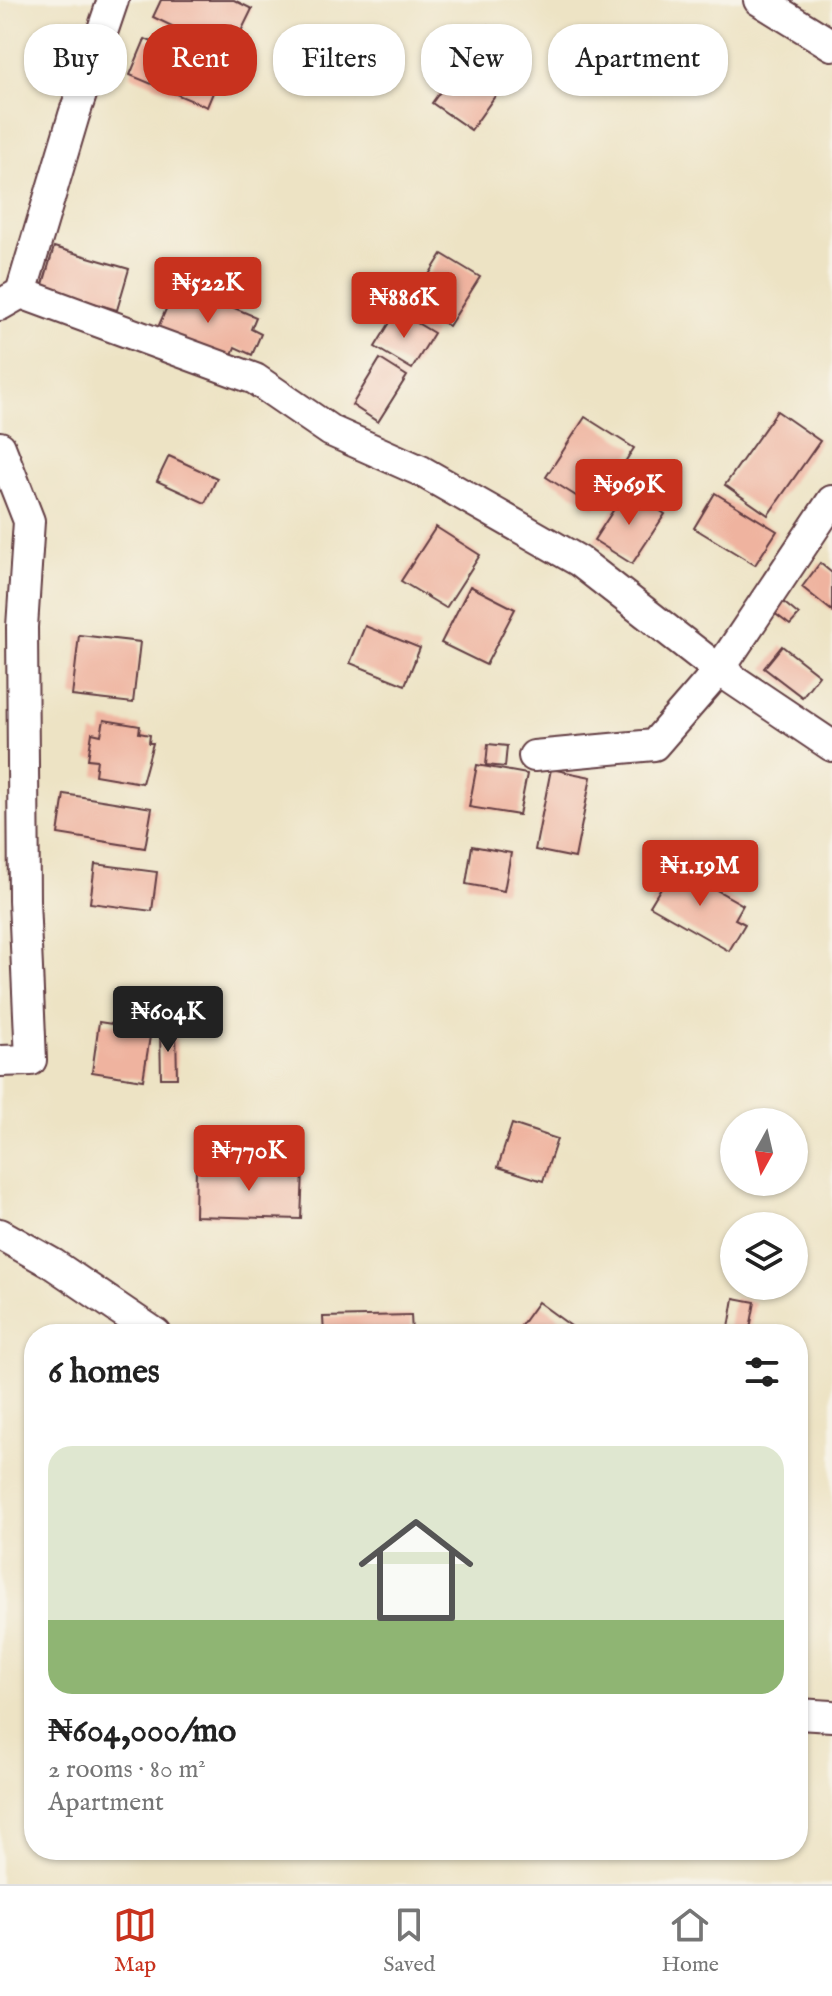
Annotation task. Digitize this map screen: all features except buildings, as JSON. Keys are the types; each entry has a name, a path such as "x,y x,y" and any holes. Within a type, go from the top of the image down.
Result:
{"street":[{"path":"113,0 11,299 255,379 331,431 421,471 579,561 719,670 832,746"},
{"path":"759,0 832,45"},
{"path":"0,447 29,521 22,627 24,900 31,1060 0,1061"},
{"path":"534,756 654,745 719,670 832,501"},
{"path":"0,1234 53,1264 141,1324"},
{"path":"808,1715 832,1716"}]}
